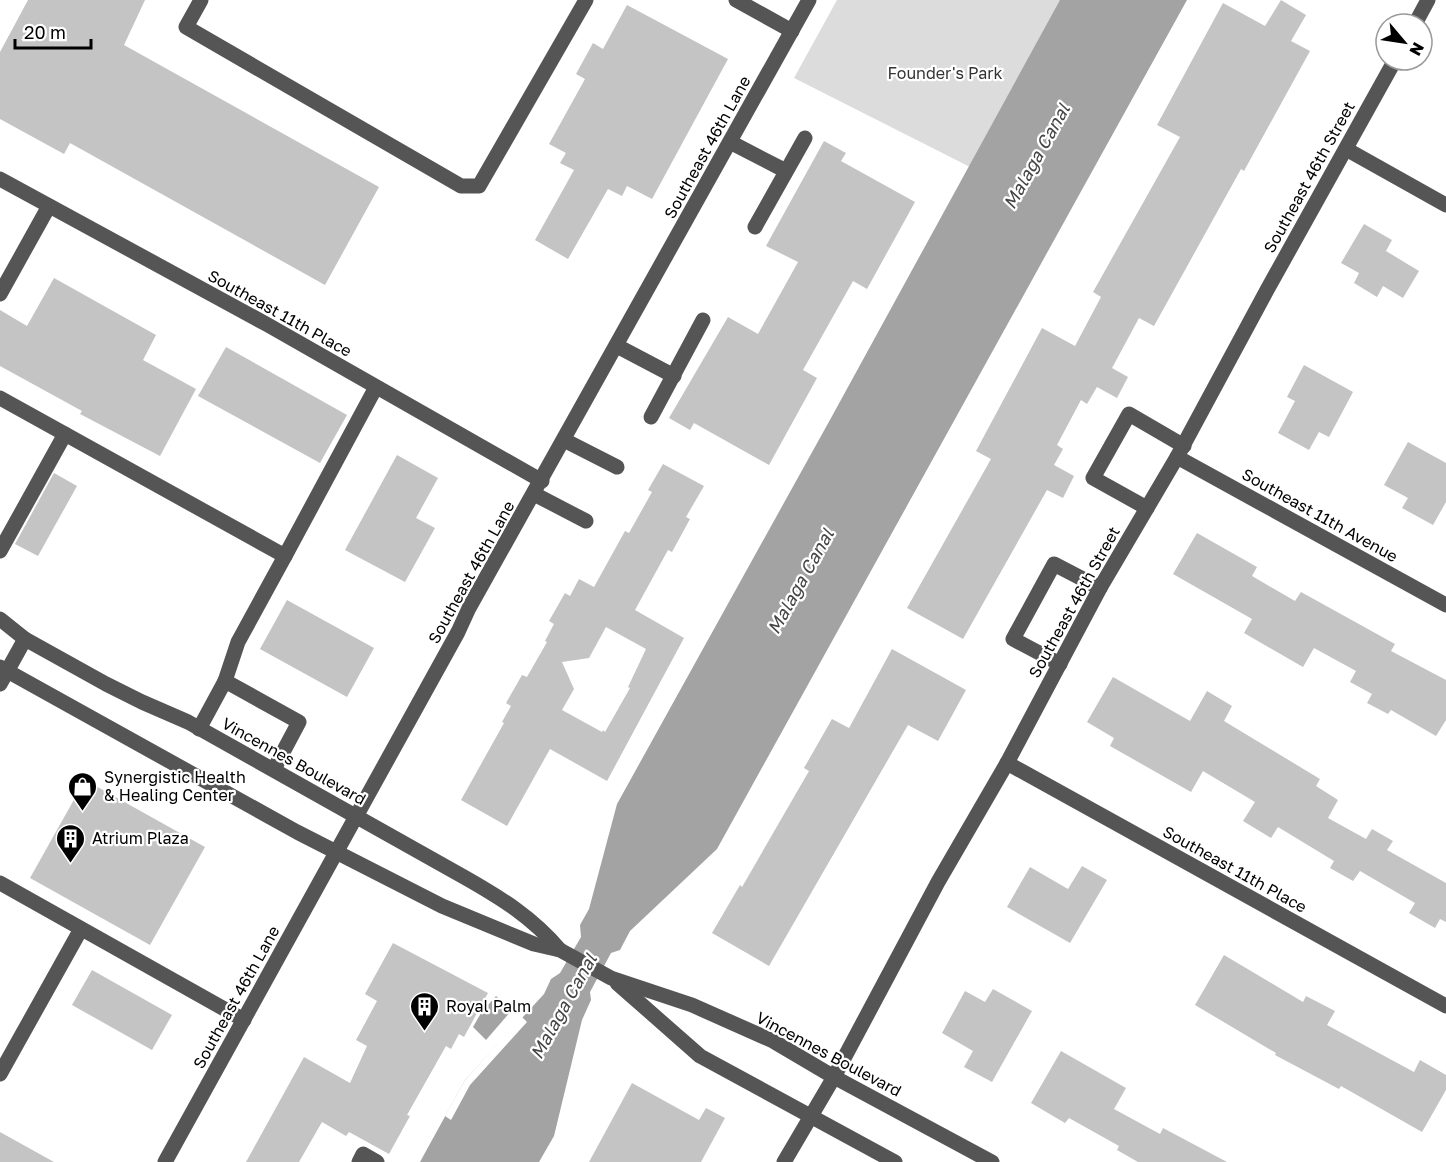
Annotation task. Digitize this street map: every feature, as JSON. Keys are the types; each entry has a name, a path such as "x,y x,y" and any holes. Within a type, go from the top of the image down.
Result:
{"street":[{"path":"201,0 186,27 461,186 479,186 586,0"},
{"path":"736,0 792,31"},
{"name":"Southeast 46th Lane","path":"165,1162 809,0"},
{"name":"Southeast 46th Street","path":"784,1162 834,1077 938,882 1007,763 1100,588 1180,451 1388,72"},
{"path":"755,227 806,138"},
{"path":"730,142 786,171"},
{"path":"1346,149 1446,205"},
{"name":"Southeast 11th Place","path":"0,179 268,325 376,387 538,487 586,522"},
{"path":"0,294 49,206"},
{"path":"651,417 703,320"},
{"path":"617,346 674,376"},
{"path":"200,729 225,681 238,642 376,387"},
{"path":"0,398 285,556"},
{"name":"Southeast 11th Avenue","path":"1147,508 1093,478 1129,414 1180,451 1446,605"},
{"path":"0,551 65,434"},
{"path":"564,440 616,467"},
{"path":"1060,664 1013,639 1054,564 1100,588"},
{"name":"Vincennes Boulevard","path":"0,619 25,639 124,693 200,729 274,769 500,898 542,929 560,950"},
{"path":"2,674 25,639"},
{"name":"Vincennes Boulevard","path":"2,674 337,852 470,918 534,944 560,950 611,978 692,1005 773,1041 834,1077 992,1162"},
{"path":"225,681 299,722 274,769"},
{"name":"Southeast 11th Place","path":"1007,763 1446,1006"},
{"path":"0,883 244,1020"},
{"path":"0,1074 81,929"},
{"name":"Vincennes Boulevard","path":"611,978 700,1056 895,1162"},
{"path":"359,1162 363,1154 378,1162"}],"green space":[{"name":"Founder's Park","path":"837,0 1068,0 976,170 794,78"}],"water":[{"name":"Malaga Canal","path":"1060,0 1187,0 717,849 630,931 620,950 611,953 590,992 591,1000 582,1020 554,1136 539,1162 420,1162 465,1080 544,994 551,979 560,973 581,937 580,925 589,909 617,804"},
{"path":"496,996 512,1010 486,1040 473,1027 481,1013"}],"pier":[{"path":"522,1017 527,1022 470,1085 451,1120 445,1116 465,1080"}],"building":[{"path":"28,0 145,0 124,45 379,187 325,285 70,143 64,154 0,119 0,52"},
{"path":"1281,0 1306,15 1291,41 1310,51 1244,171 1241,169 1154,326 1139,318 1112,368 1128,377 1117,398 1097,387 1087,404 1081,400 1057,445 1063,449 1054,465 1074,476 1063,498 1047,490 963,639 907,608 991,459 976,451 1042,328 1075,346 1101,297 1093,292 1180,137 1157,125 1223,3 1265,26"},
{"path":"627,5 728,59 652,199 627,186 622,196 608,189 568,259 535,240 574,170 560,163 566,153 549,144 585,79 576,74 593,43 603,49"},
{"path":"824,141 846,153 841,161 915,202 867,289 853,281 803,370 817,378 769,465 694,423 690,430 669,418 728,317 758,334 798,262 766,246"},
{"path":"1364,224 1392,240 1386,251 1419,271 1403,298 1383,286 1377,297 1354,283 1359,273 1341,263"},
{"path":"54,278 156,335 143,360 196,389 160,456 80,414 82,411 0,366 0,310 27,326"},
{"path":"226,347 347,415 320,463 198,396"},
{"path":"1304,365 1353,392 1329,437 1319,432 1309,450 1278,433 1295,401 1287,397"},
{"path":"1408,442 1446,463 1446,502 1433,525 1402,508 1408,498 1384,485"},
{"path":"397,455 438,478 416,518 435,528 405,582 345,550"},
{"path":"663,464 704,486 686,517 690,519 672,552 668,550 635,610 684,638 607,781 550,749 507,826 461,800 504,723 502,722 511,706 506,703 522,675 527,677 547,642 545,641 554,624 549,621 565,593 570,596 579,579 594,587 625,531 629,533 652,492 648,490","holes":["606,627 646,649 628,687 630,688 605,732 562,710 574,689 562,662 589,658"]},
{"path":"54,473 77,486 38,556 15,544"},
{"path":"1197,533 1257,567 1252,576 1295,601 1301,592 1395,644 1391,651 1446,680 1446,720 1436,736 1391,710 1388,714 1367,703 1372,694 1350,682 1356,671 1314,648 1303,667 1244,633 1252,619 1173,574"},
{"path":"287,600 374,648 347,697 260,649"},
{"path":"892,649 966,690 938,741 908,725 769,966 712,933 740,885 742,887 809,771 804,768 832,719 849,728"},
{"path":"1113,677 1190,721 1207,691 1232,706 1224,721 1320,779 1316,786 1338,800 1328,818 1366,839 1372,829 1393,841 1387,850 1446,883 1446,922 1440,919 1435,928 1409,913 1415,903 1360,871 1353,881 1330,868 1334,861 1278,827 1271,838 1243,821 1255,802 1203,771 1191,792 1110,746 1114,738 1087,722"},
{"name":"Atrium Plaza","path":"85,780 205,847 150,945 30,878"},
{"path":"1082,866 1107,880 1070,943 1007,907 1030,867 1068,889"},
{"path":"393,943 488,993 464,1037 459,1034 451,1049 446,1046 407,1115 410,1116 389,1154 349,1132 346,1136 322,1122 299,1162 246,1162 304,1057 350,1083 367,1046 356,1040 377,1001 365,994"},
{"path":"1224,955 1303,1002 1306,996 1335,1011 1327,1025 1414,1072 1420,1060 1446,1075 1446,1090 1422,1132 1341,1086 1339,1089 1275,1055 1276,1053 1195,1005"},
{"path":"92,970 172,1015 152,1050 72,1005"},
{"path":"993,989 1032,1011 992,1082 964,1067 973,1051 942,1033 965,991 985,1002"},
{"path":"1061,1051 1126,1088 1114,1109 1160,1134 1163,1128 1227,1162 1138,1162 1117,1150 1119,1146 1069,1118 1065,1123 1031,1103"},
{"path":"632,1083 699,1120 706,1108 725,1118 701,1162 589,1162"},
{"path":"0,1132 54,1162 0,1162"}],"place":[{"name":"Synergistic Health & Healing Center","path":"83,812"},
{"name":"Atrium Plaza","path":"71,864"},
{"name":"Royal Palm","path":"425,1032"}]}
